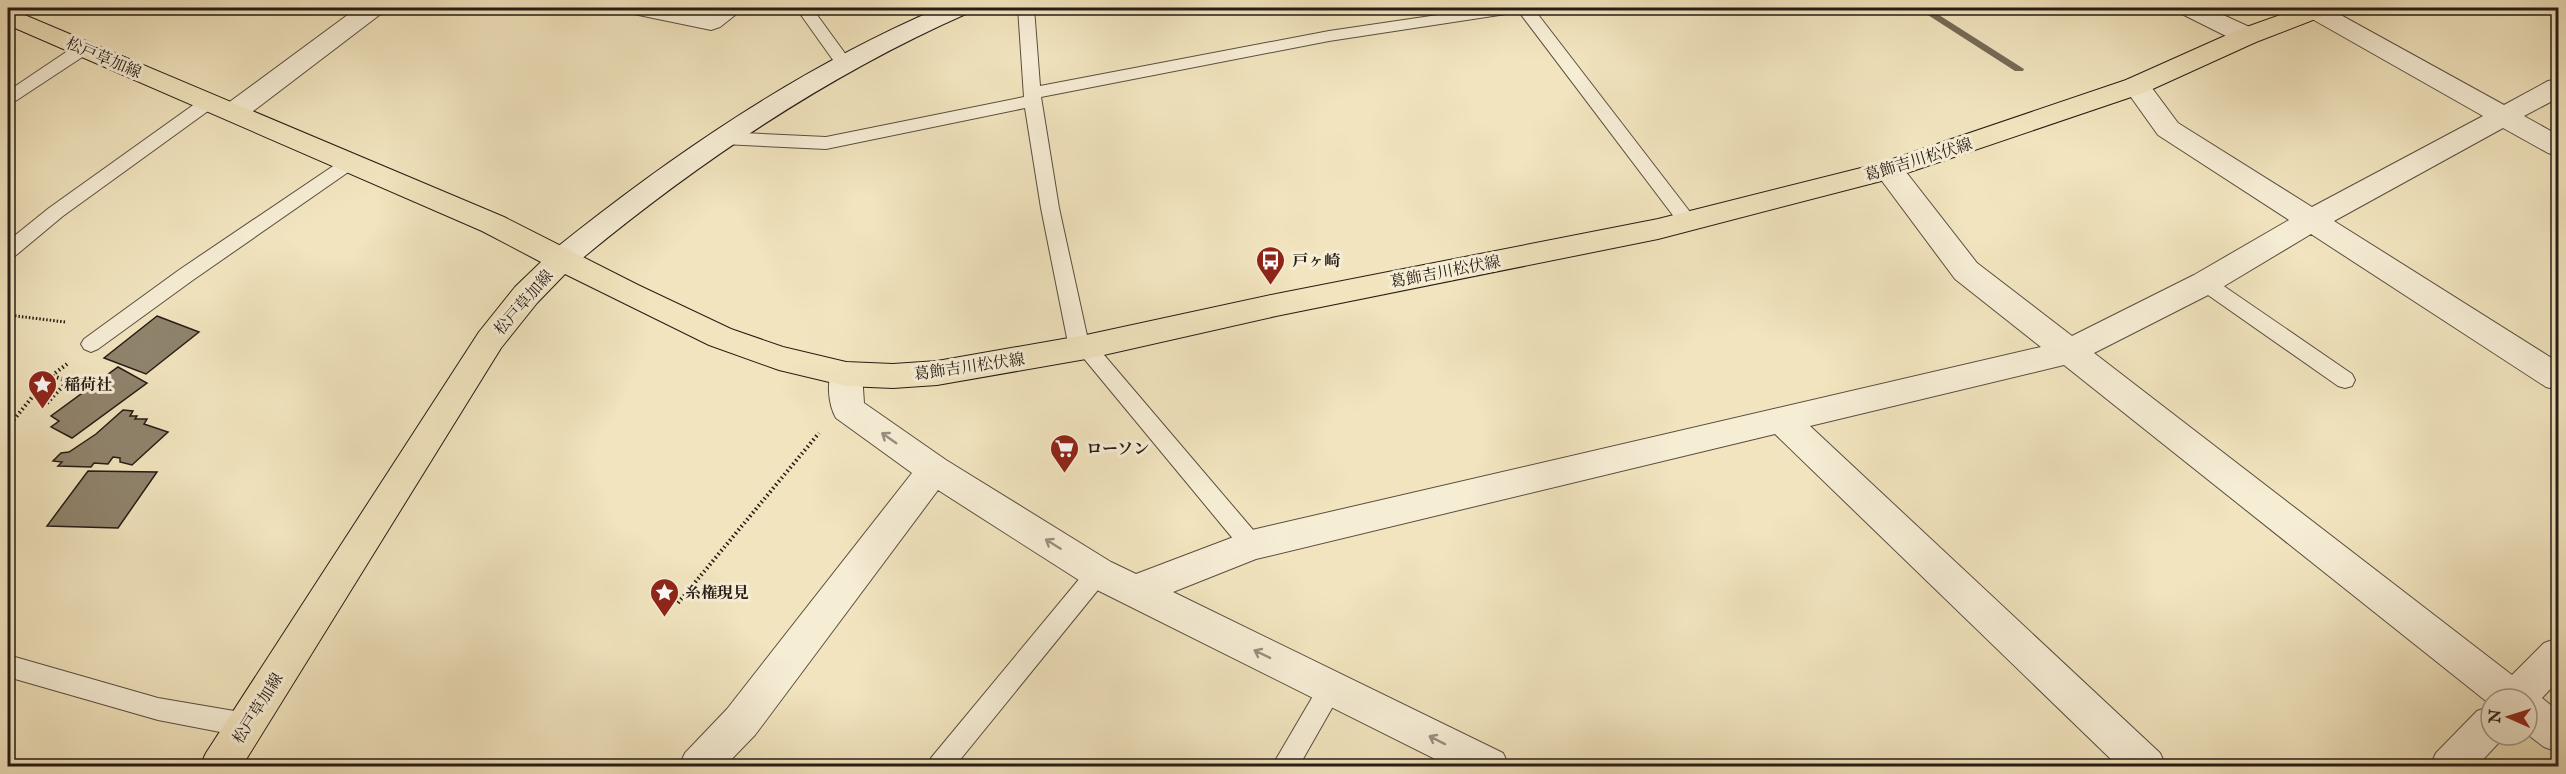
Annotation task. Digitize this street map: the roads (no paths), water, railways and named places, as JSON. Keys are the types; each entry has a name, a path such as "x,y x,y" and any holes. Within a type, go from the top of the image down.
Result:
{"main road":[{"name":"葛飾吉川松伏線","path":"562,259 720,337 847,386 893,376 937,373 1082,348 1276,305 1688,221 1889,170 2136,86 2247,36 2318,9"},
{"name":"松戸草加線","path":"8,16 493,224 562,259 525,295 490,340 220,766"}],"street":[{"path":"221,107 373,8"},
{"path":"638,8 711,22 728,10"},
{"path":"562,259 605,223 723,138 844,63 959,8"},
{"path":"2189,8 2247,36"},
{"path":"2318,9 2559,147"},
{"path":"2136,86 2168,129 2559,378"},
{"path":"1134,591 1252,545 2068,352 2205,283 2310,221 2559,87"},
{"path":"1889,170 1966,271 2499,687"},
{"path":"847,386 848,410 934,470 1098,573 1332,687 1480,765"},
{"path":"1782,420 2146,766"},
{"path":"699,766 741,722 934,470"},
{"path":"2526,687 2559,655"},
{"path":"2539,719 2559,734"},
{"path":"2450,766 2479,736"}],"lane":[{"path":"804,8 844,63"},
{"path":"1026,8 1033,97 1050,208 1082,348 1252,545"},
{"path":"723,138 826,143 1033,97 1329,36 1454,13 1514,8"},
{"path":"1525,8 1688,221"},
{"path":"8,98 84,48"},
{"path":"8,251 56,212 221,107"},
{"path":"97,339 351,162"},
{"path":"2205,283 2345,380"},
{"path":"940,766 1098,573"},
{"path":"8,666 158,709 246,725"},
{"path":"1285,766 1332,687"}],"waterway":[{"path":"1922,8 2019,69"}],"place":[{"name":"戸ヶ崎","path":"1271,286"},
{"name":"稲荷社","path":"43,410"},
{"name":"ローソン","path":"1065,474"},
{"name":"糸権現見","path":"664,618"}]}
